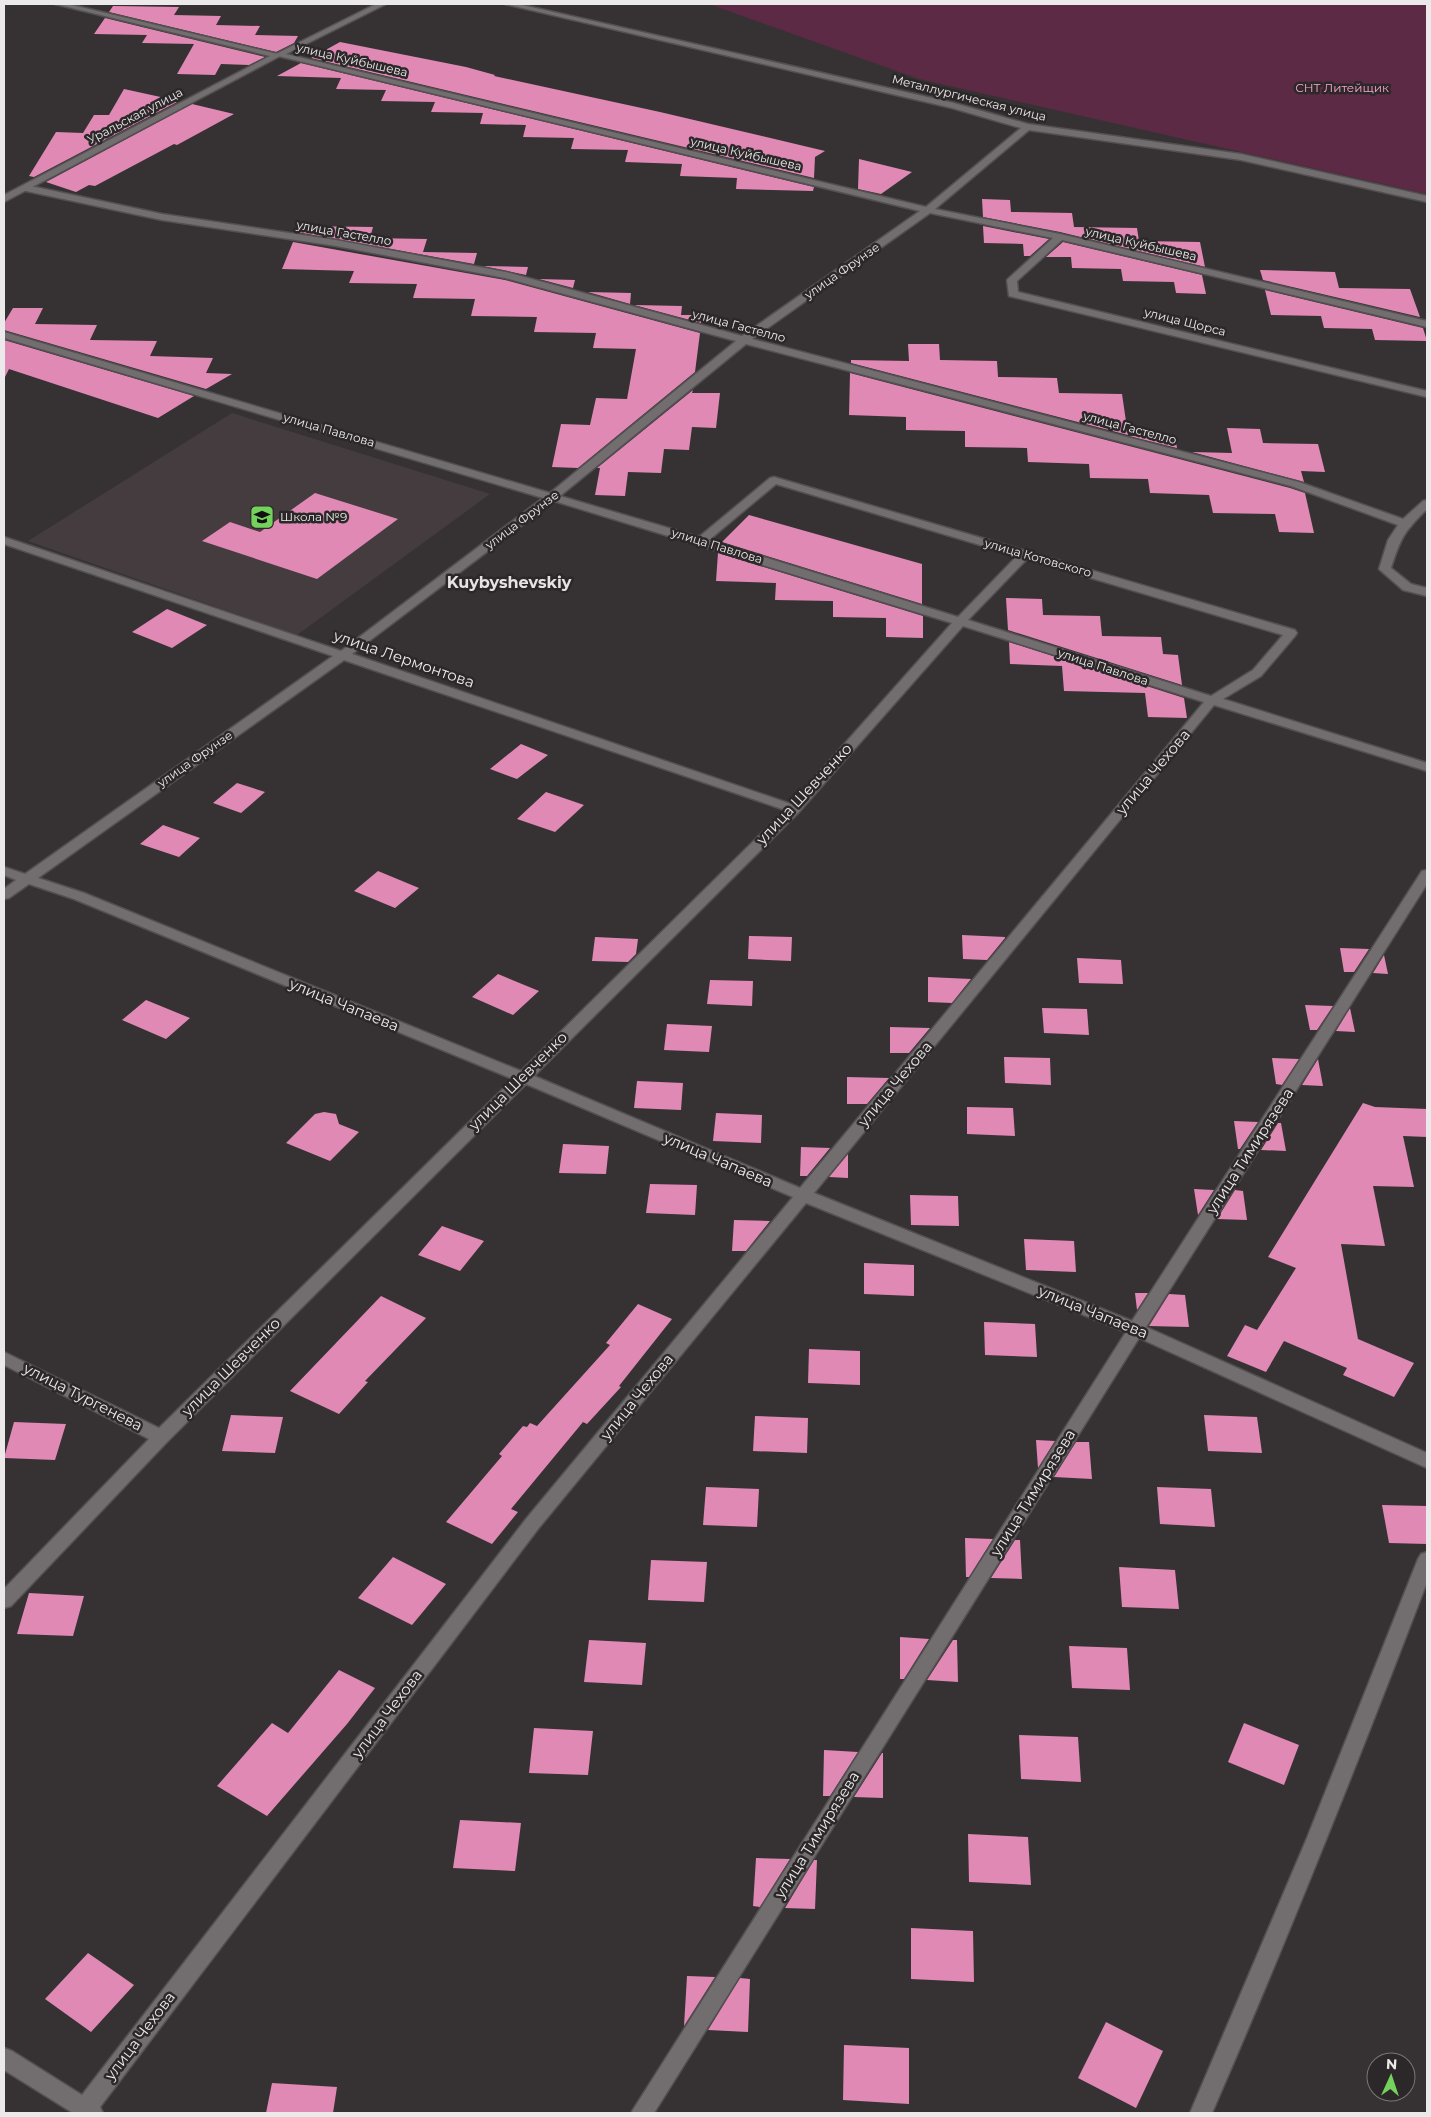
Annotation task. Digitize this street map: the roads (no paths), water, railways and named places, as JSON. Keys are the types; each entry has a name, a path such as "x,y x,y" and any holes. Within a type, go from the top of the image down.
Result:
{"street":[{"name":"улица Куйбышева","path":"59,4 928,210 1060,237 1427,324"},
{"name":"Уральская улица","path":"4,199 382,4"},
{"name":"Металлургическая улица","path":"509,4 954,106 1027,127 1241,157 1427,199"},
{"name":"улица Фрунзе","path":"4,895 343,655 553,496 744,340 928,210 1027,127"},
{"name":"улица Гастелло","path":"26,188 162,217 336,243 506,275 744,340 1295,484 1405,524"},
{"name":"улица Щорса","path":"1060,237 1012,280 1013,294 1427,394"},
{"name":"улица Павлова","path":"4,334 701,541 1427,768"},
{"name":"улица Котовского","path":"701,541 774,480 1291,633 1257,673 1212,701"},
{"path":"1427,503 1405,524 1394,540 1385,569 1407,587 1427,592"},
{"name":"улица Лермонтова","path":"4,540 794,809"},
{"name":"улица Шевченко","path":"4,1601 161,1437 794,809 960,622 1025,554"},
{"name":"улица Чехова","path":"89,2111 532,1524 1212,701"},
{"name":"улица Чапаева","path":"4,871 78,896 522,1077 803,1196 1136,1329 1427,1460"},
{"name":"улица Тимирязева","path":"642,2113 1136,1329 1427,874"},
{"name":"улица Тургенева","path":"4,1358 161,1437"},
{"path":"1201,2113 1252,1996 1367,1714 1427,1559"},
{"path":"4,2058 89,2111"}],"place":[{"name":"Школа №9","path":"262,517"}],"district":[{"name":"Kuybyshevskiy","path":"509,582"}],"park label":[{"name":"СНТ Литейщик","path":"1342,88"}]}
